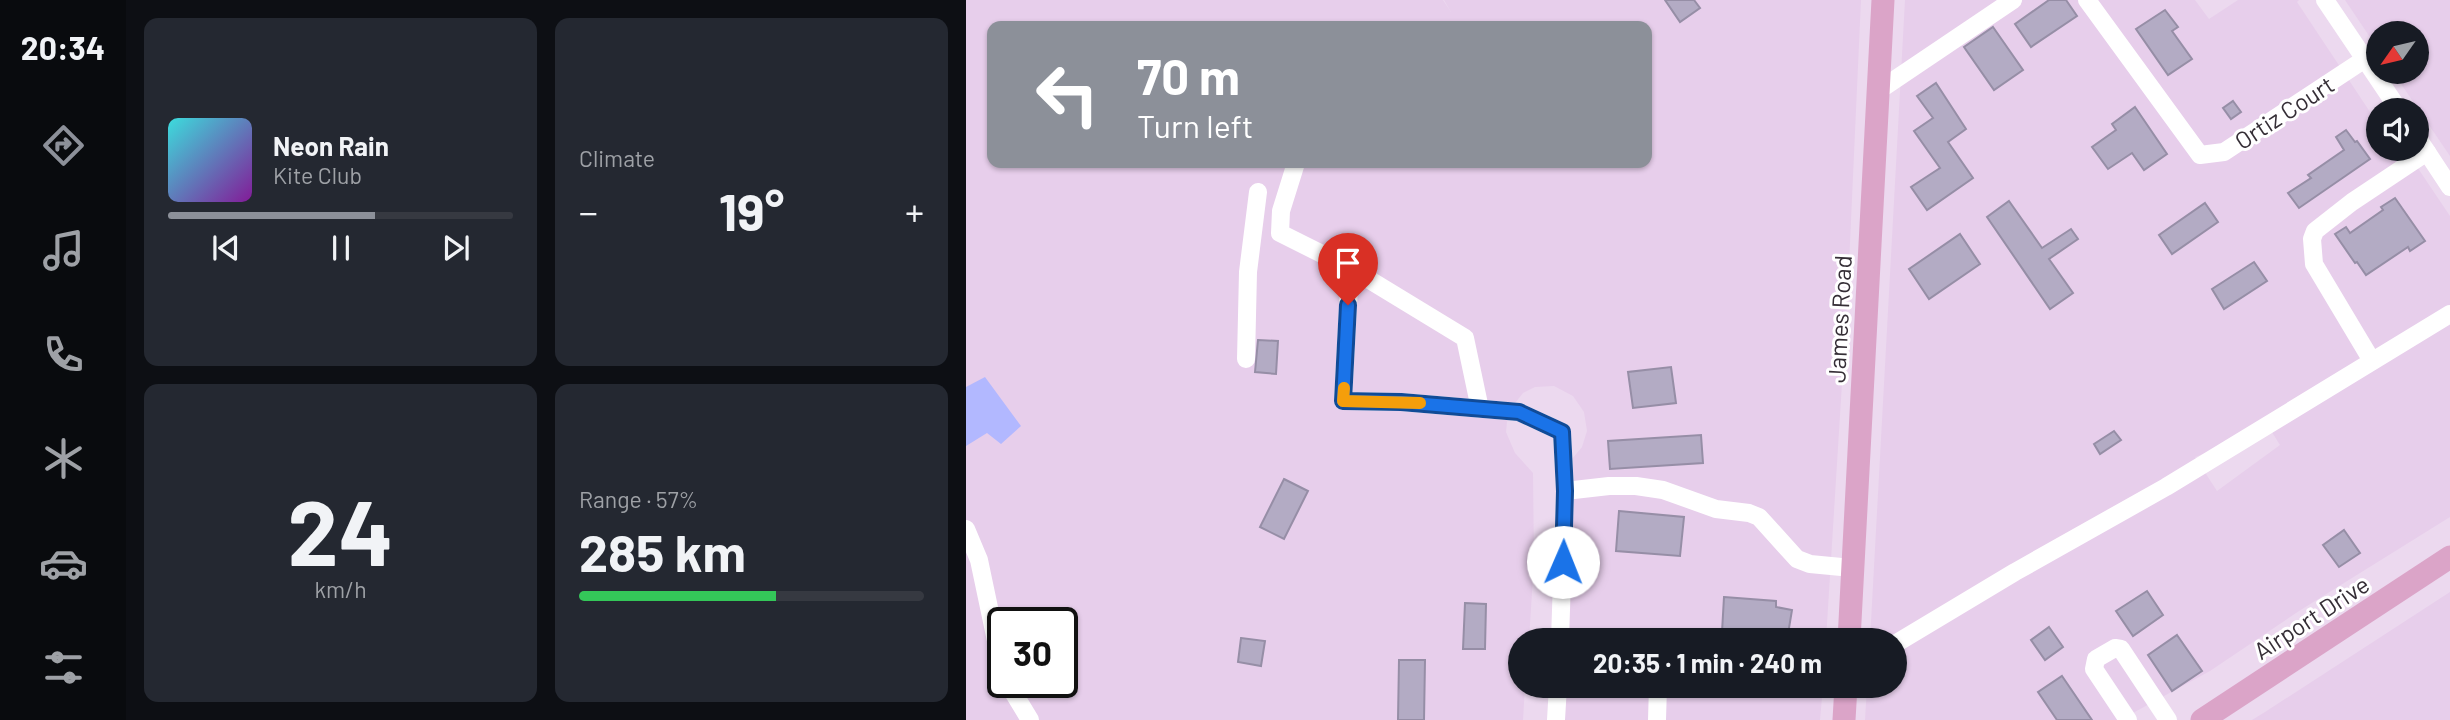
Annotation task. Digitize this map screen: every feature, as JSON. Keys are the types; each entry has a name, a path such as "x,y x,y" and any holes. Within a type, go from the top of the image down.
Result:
{"main road":[{"name":"James Road","path":"1850,628 1883,0"},
{"name":"Airport Drive","path":"2202,720 2450,557"},
{"path":"1844,720 1845,698"}],"street":[{"path":"1878,91 2013,0"},
{"name":"Ortiz Court","path":"2087,0 2200,155 2224,152 2365,59"},
{"path":"2325,0 2391,98"},
{"path":"2429,155 2450,187"},
{"path":"2372,361 2314,264 2312,239 2315,231 2352,202 2414,161"},
{"path":"1280,233 1281,211 1294,168"},
{"path":"1245,359 1248,272 1258,192"},
{"path":"1252,235 1280,233 1350,268 1465,338 1480,408"},
{"path":"1350,268 1343,401 1401,402 1519,412 1562,432 1565,491 1560,628"},
{"path":"1907,637 2015,572 2166,488 2450,314"},
{"path":"1565,491 1609,486 1663,489 1716,509 1749,513 1759,517 1797,559 1811,564 1853,568"},
{"path":"966,529 979,559 989,607"},
{"path":"2128,720 2094,669 2096,659 2115,648 2121,649 2168,720"},
{"path":"1017,698 1030,720"},
{"path":"1556,720 1557,698"},
{"path":"1657,720 1658,698"}],"shaded area":[{"path":"966,0 1443,0 1451,12 1444,0 1861,0 1848,287 1827,628 1562,628 1567,465 1582,447 1587,431 1584,412 1573,396 1554,386 1535,387 1523,393 1508,412 1506,432 1515,453 1533,473 1534,561 1530,628 1508,628 1508,698 1524,698 1523,720 966,720"},
{"path":"1905,0 2195,0 2209,19 2238,0 2299,0 2297,2 2366,106 2366,161 2413,161 2450,216 2450,517 2299,611 2210,671 2120,720 1865,720 1866,698 1907,698 1907,628 1871,628","holes":["2270,429 2280,445 2217,491 2195,457"]},
{"path":"2345,0 2450,0 2450,156 2429,125 2429,98 2411,98 2401,84 2429,84 2429,21 2366,21 2366,31"},
{"path":"2450,592 2450,720 2252,720 2265,712"},
{"path":"1558,698 1822,698 1820,720 1556,720"}],"water":[{"path":"985,377 1021,426 1001,444 987,433 966,446 966,387"}],"building":[{"path":"1665,0 1694,0 1700,8 1680,22"},
{"path":"2049,0 2066,0 2077,16 2031,47 2015,24"},
{"path":"2165,10 2178,27 2172,31 2192,59 2168,75 2136,29"},
{"path":"1993,27 2023,70 1994,90 1964,47"},
{"path":"1936,83 1966,129 1948,142 1973,178 1927,210 1911,187 1940,168 1914,131 1933,118 1917,96"},
{"path":"2233,101 2241,112 2231,119 2223,108"},
{"path":"2135,107 2167,154 2144,170 2132,153 2108,169 2092,147 2116,130 2112,124"},
{"path":"2346,130 2366,153 2367,161 2299,208 2288,193 2311,178 2308,175 2344,150 2336,137"},
{"path":"2395,198 2425,241 2410,251 2408,247 2366,275 2335,234 2346,227 2350,233 2383,210 2381,207"},
{"path":"2009,201 2042,248 2071,229 2078,239 2049,259 2073,293 2050,309 1987,217"},
{"path":"2205,203 2218,222 2172,254 2159,235"},
{"path":"1960,234 1980,264 1929,299 1909,269"},
{"path":"2254,262 2267,281 2224,309 2212,289"},
{"path":"1258,340 1278,341 1276,374 1255,372"},
{"path":"1671,367 1676,403 1633,408 1628,372"},
{"path":"2114,431 2121,440 2100,454 2094,444"},
{"path":"1701,435 1703,463 1610,469 1608,441"},
{"path":"1284,479 1308,491 1284,539 1260,527"},
{"path":"1619,511 1684,517 1680,556 1616,551"},
{"path":"2344,530 2360,553 2339,567 2323,545"},
{"path":"2147,591 2163,615 2133,636 2116,611"},
{"path":"1724,597 1776,601 1776,607 1792,610 1789,628 1722,628"},
{"path":"1465,603 1486,604 1485,649 1463,649"},
{"path":"2049,627 2063,647 2045,660 2031,640"},
{"path":"2177,635 2202,671 2172,691 2148,655"},
{"path":"1241,638 1265,641 1261,666 1238,662"},
{"path":"1399,660 1425,660 1424,720 1398,720"},
{"path":"2062,676 2092,720 2057,720 2038,692"}],"slow traffic":[{"path":"1344,388 1343,401 1420,403"}],"route":[{"path":"1348,305 1343,401 1401,402 1519,412 1562,432 1565,491 1563,562"}]}
